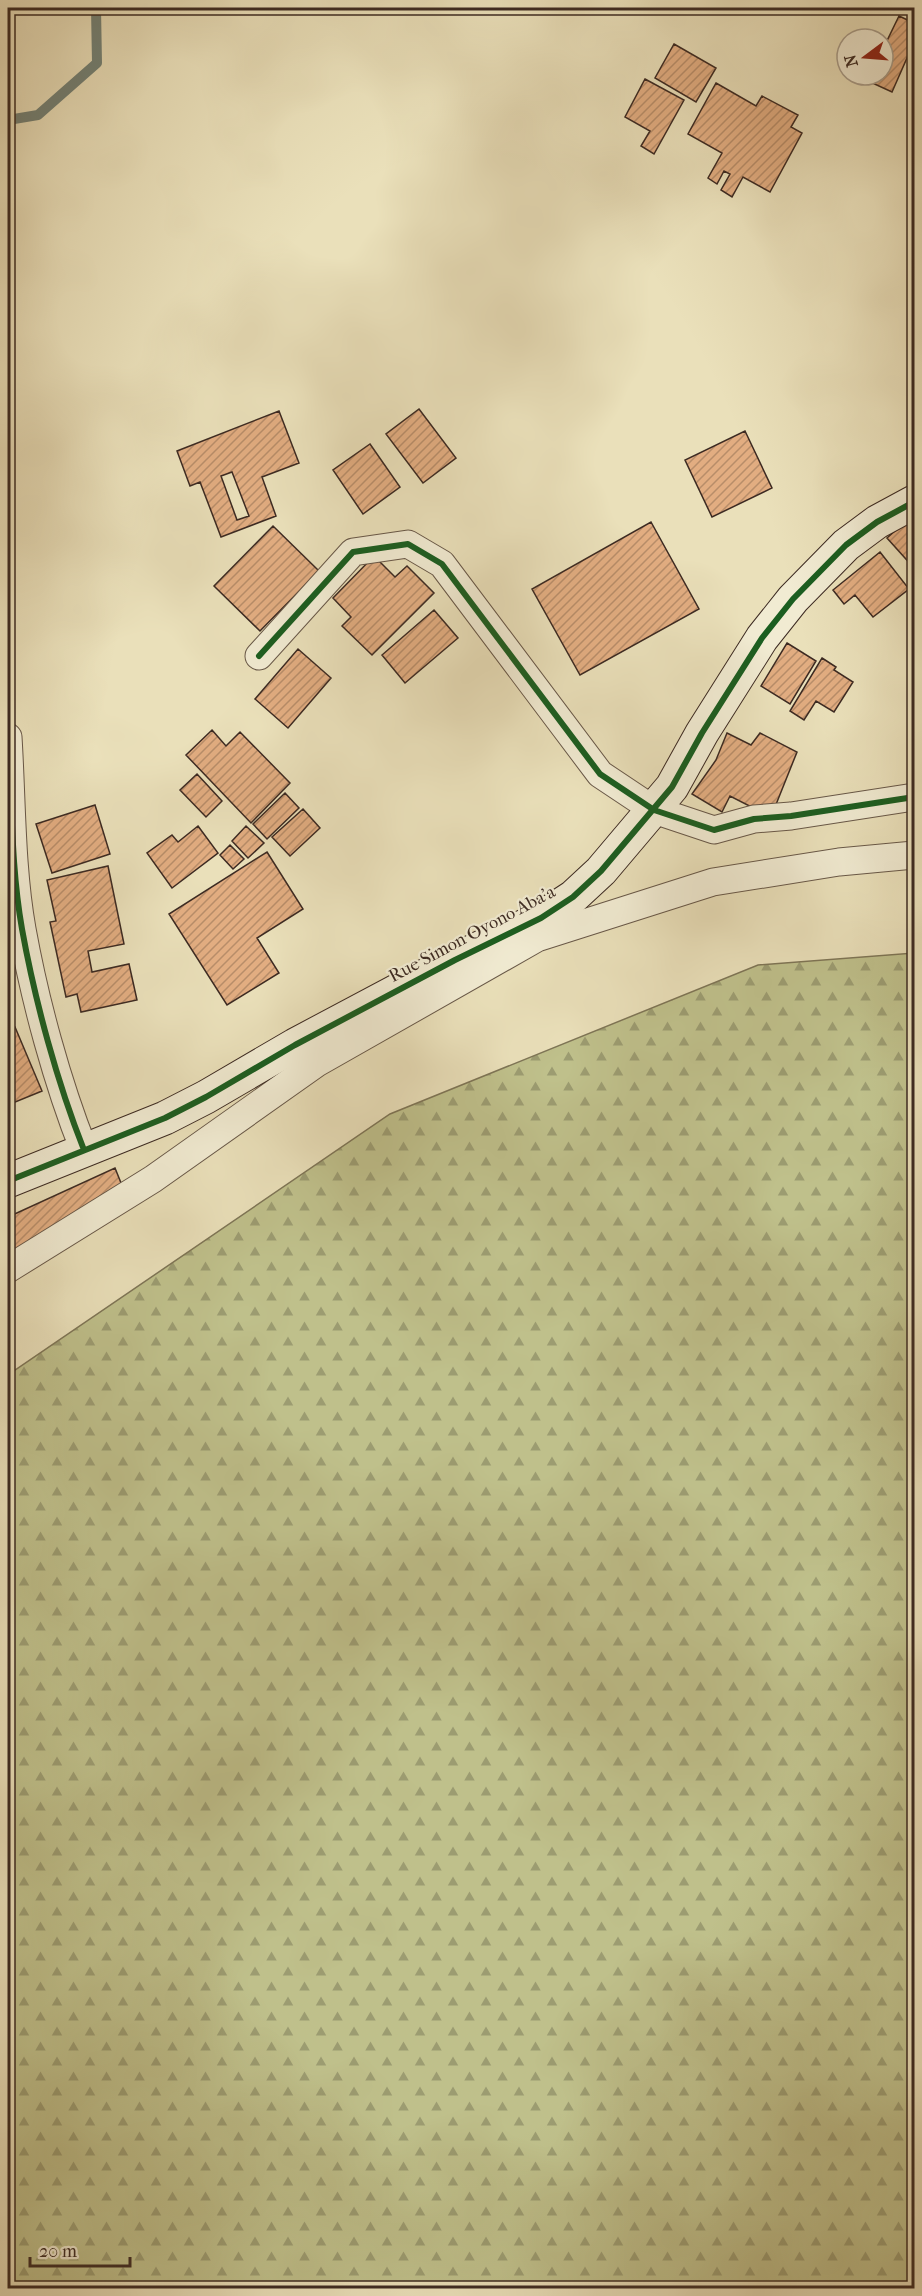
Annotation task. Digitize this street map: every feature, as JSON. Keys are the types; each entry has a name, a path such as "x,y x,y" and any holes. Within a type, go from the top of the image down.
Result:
{"street":[{"name":"Rue Simon Oyono Aba'a","path":"8,1181 165,1118 295,1045 455,960 541,918 573,897 601,870 654,810 682,771 702,734 762,638 793,599 846,545 877,522 915,502"},
{"path":"259,656 353,552 408,544 442,564 600,774 654,810 714,830 754,819 791,816 915,797"},
{"path":"8,737 14,864 22,929 58,1079 84,1150"},
{"path":"8,1269 153,1179 317,1063 537,938 713,882 839,862 915,855"}],"green space":[{"path":"914,953 914,2288 8,2288 8,1375 390,1114 758,965"}],"building":[{"path":"877,8 891,8 887,13"},
{"path":"899,16 914,23 914,42 895,85 895,27"},
{"path":"674,44 716,68 696,102 655,78"},
{"path":"645,79 684,100 654,154 641,146 650,131 625,117"},
{"path":"716,83 756,106 762,96 798,115 791,127 802,133 770,192 743,177 732,197 721,190 730,174 724,171 717,184 708,178 722,153 688,134"},
{"path":"881,87 894,87 892,92"},
{"path":"419,409 456,458 423,483 386,434"},
{"path":"279,411 299,463 262,477 276,516 221,537 200,482 190,486 177,451","holes":["232,472 249,516 237,520 221,476"]},
{"path":"745,431 772,488 712,517 685,460"},
{"path":"370,444 400,487 363,514 333,470"},
{"path":"906,521 914,529 914,568 887,538"},
{"path":"651,522 699,609 580,675 532,589"},
{"path":"273,526 319,571 260,631 214,586"},
{"path":"880,552 909,589 873,617 855,595 844,604 833,590"},
{"path":"374,556 395,577 407,566 434,593 372,655 342,626 351,617 333,598"},
{"path":"434,610 458,638 405,683 382,655"},
{"path":"787,643 816,661 790,704 761,686"},
{"path":"298,649 331,678 288,728 255,699"},
{"path":"822,658 836,667 834,670 853,682 834,712 816,701 804,720 790,711"},
{"path":"212,730 226,746 240,732 290,783 251,823 186,755"},
{"path":"727,733 751,745 760,733 797,752 771,817 730,796 722,812 692,794 716,760"},
{"path":"197,774 222,801 206,817 180,790"},
{"path":"285,793 299,808 267,839 253,824"},
{"path":"95,805 110,854 52,873 36,824"},
{"path":"303,809 320,828 290,856 272,837"},
{"path":"198,826 218,853 172,888 147,853 172,835 178,842"},
{"path":"246,826 264,843 248,858 232,841"},
{"path":"230,845 244,859 233,869 220,855"},
{"path":"267,852 303,909 257,938 279,973 227,1005 169,914"},
{"path":"108,866 124,944 88,951 92,972 129,964 137,1000 81,1012 77,994 66,997 50,922 56,921 47,880"},
{"path":"15,1027 42,1091 8,1105 8,1030"},
{"path":"115,1168 123,1188 8,1258 8,1217"}],"waterway":[{"path":"8,120 38,115 97,63 96,8"}],"cycle path":[{"path":"8,1181 165,1118 295,1045 455,960 541,918 573,897 601,871 672,787 702,733 762,638 793,599 846,545 877,522 914,502"},
{"path":"259,656 353,552 408,544 442,564 600,774 654,810 714,830 754,819 791,816 914,797"},
{"path":"8,737 14,858 22,929 48,1041 84,1150"}]}
